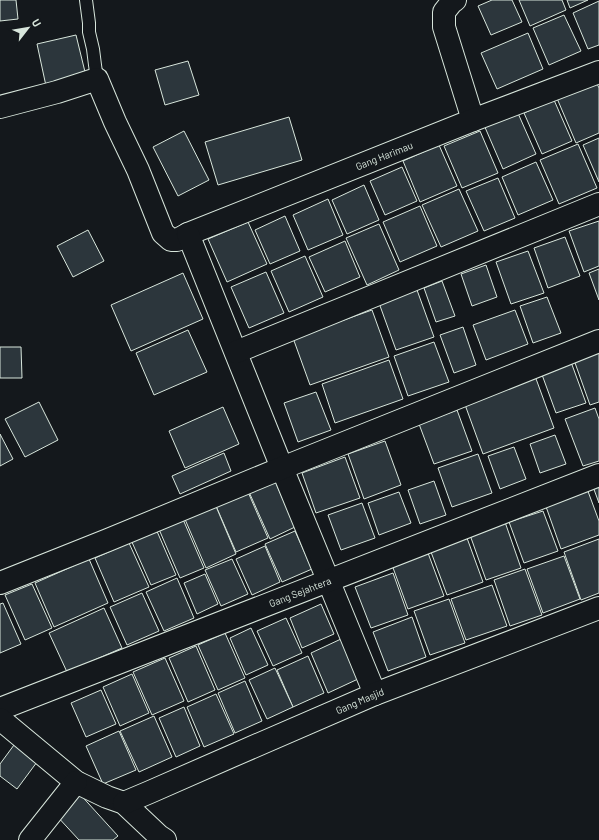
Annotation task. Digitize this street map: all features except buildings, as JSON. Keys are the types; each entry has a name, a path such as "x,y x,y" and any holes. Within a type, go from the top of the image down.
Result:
{"street":[{"path":"450,6 444,27 473,120"},
{"name":"Gang Harimau","path":"180,237 473,120 599,72"},
{"path":"0,107 57,92 98,79 115,122 138,170 163,232 180,237 236,352 375,694"},
{"path":"236,352 599,204"},
{"path":"0,583 282,468 599,342"},
{"name":"Gang Sejahtera","path":"0,709 599,475"},
{"name":"Gang Masjid","path":"124,803 375,694 599,608"},
{"path":"0,719 76,782 107,797 124,803 160,839"},
{"path":"30,840 76,782"}],"lane":[{"path":"86,0 89,32 94,49 98,79"}]}
